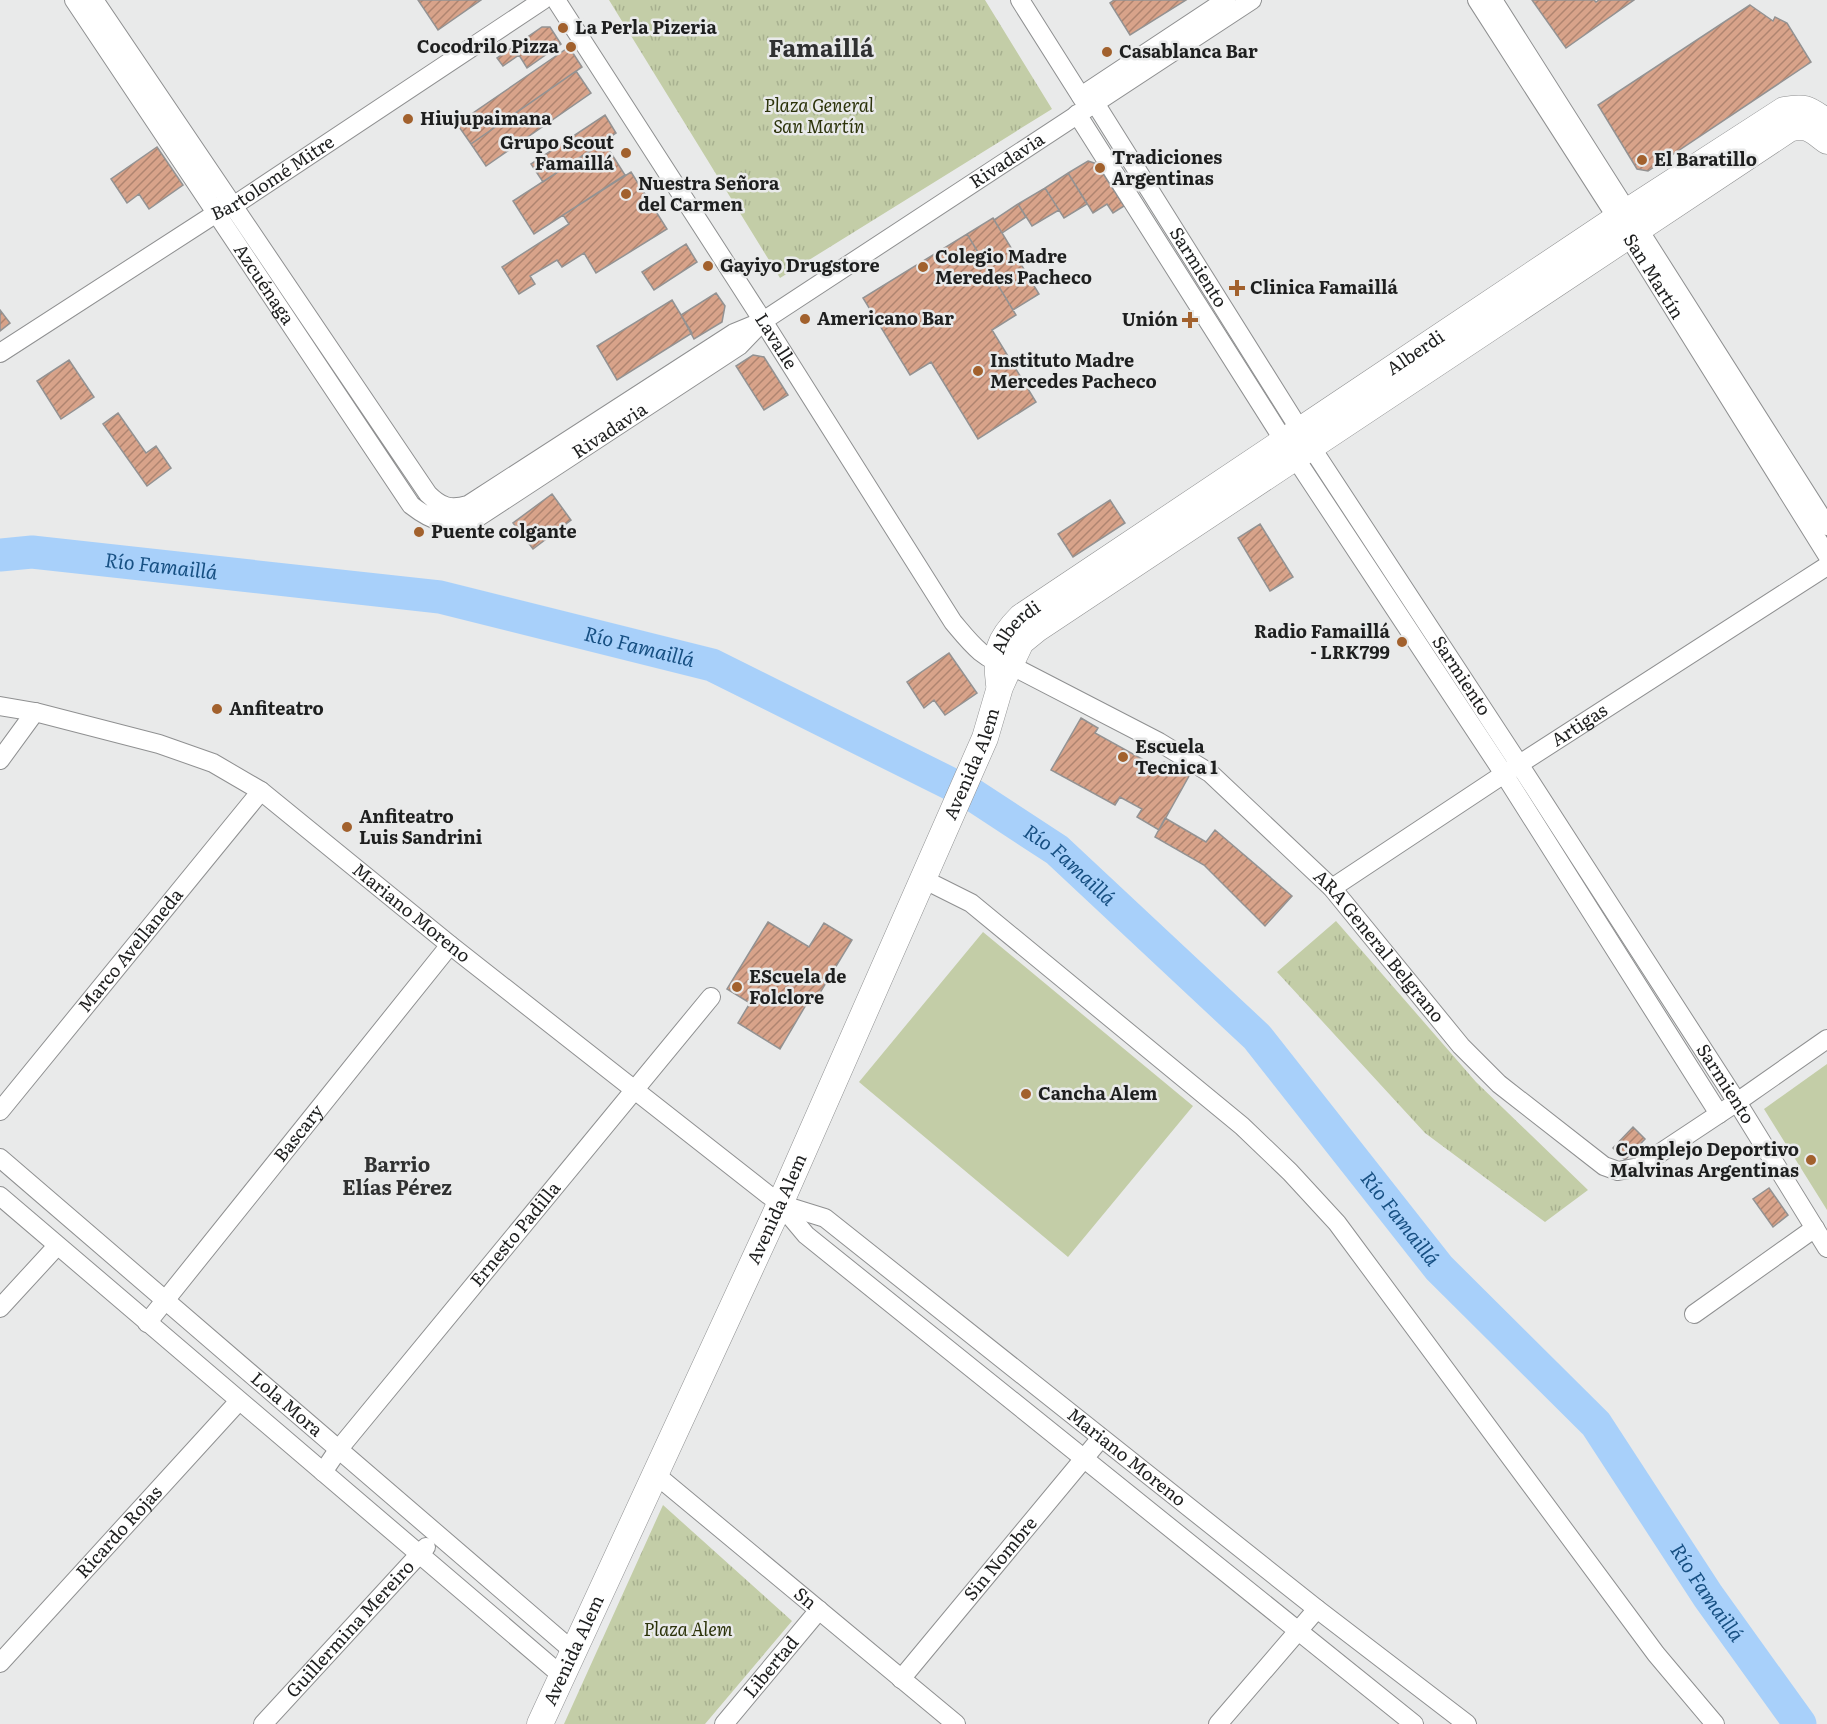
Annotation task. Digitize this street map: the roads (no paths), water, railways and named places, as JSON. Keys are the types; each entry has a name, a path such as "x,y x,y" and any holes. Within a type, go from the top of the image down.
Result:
{"street":[{"name":"Azcuénaga","path":"74,0 411,505 435,520 447,515 428,494 94,0"},
{"name":"Bartolomé Mitre","path":"0,353 215,214 233,206 543,0"},
{"name":"Lavalle","path":"556,0 953,622 1002,672"},
{"name":"Sarmiento","path":"1020,0 1719,1114"},
{"name":"Rivadavia","path":"1085,105 1227,0"},
{"name":"Rivadavia","path":"447,515 468,506 734,333 763,321 1085,105 1252,0"},
{"name":"San Martín","path":"1477,0 1628,223 1827,526"},
{"name":"San Martín","path":"1493,0 1827,555"},
{"name":"Alberdi","path":"1002,672 1021,642 1037,629 1298,444 1628,223 1784,110 1800,107 1810,110 1827,122"},
{"name":"Alberdi","path":"1628,223 1789,129 1799,126 1809,128 1827,141"},
{"name":"Sarmiento","path":"1298,444 1520,764 1737,1102 1827,1248"},
{"name":"Artigas","path":"1332,888 1827,566"},
{"name":"Avenida Alem","path":"540,1724 780,1204 985,738 1002,672"},
{"name":"ARA General Belgrano","path":"1002,672 1159,742 1210,773 1332,888 1461,1046 1518,1101 1604,1166 1618,1172 1639,1167 1827,1039"},
{"name":"Mariano Moreno","path":"0,706 35,712 159,744 213,763 261,791 450,945 780,1204 806,1235 1414,1724"},
{"path":"0,760 35,712"},
{"name":"Marco Avellaneda","path":"0,1111 261,791"},
{"path":"926,872 971,903 1242,1126 1290,1172 1337,1223 1656,1654 1714,1724"},
{"name":"Bascary","path":"147,1323 450,945"},
{"name":"Ernesto Padilla","path":"322,1472 711,997"},
{"name":"Lola Mora","path":"0,1158 573,1651"},
{"name":"Lola Mora","path":"0,1196 561,1675"},
{"name":"Mariano Moreno","path":"780,1204 825,1218 1317,1609 1467,1724"},
{"path":"1694,1314 1815,1228"},
{"path":"0,1308 57,1246"},
{"name":"Ricardo Rojas","path":"0,1663 239,1401"},
{"name":"Sin Nombre","path":"901,1679 1101,1438"},
{"name":"Sn","path":"655,1474 956,1724"},
{"name":"Guillermina Mereiro","path":"263,1724 438,1535"},
{"path":"1218,1724 1317,1609"},
{"name":"Libertad","path":"724,1724 819,1610"}],"waterway":[{"name":"Río Famaillá","path":"0,555 32,552 440,597 712,665 973,795 1057,850 1257,1037 1439,1268 1596,1424 1708,1596 1800,1724"}],"place":[{"name":"La Perla Pizeria","path":"563,28"},
{"name":"Cocodrilo Pizza","path":"571,47"},
{"name":"Casablanca Bar","path":"1107,52"},
{"name":"Hiujupaimana","path":"408,119"},
{"name":"Grupo Scout Famaillá","path":"626,153"},
{"name":"El Baratillo","path":"1642,160"},
{"name":"Tradiciones Argentinas","path":"1100,168"},
{"name":"Nuestra Señora del Carmen","path":"626,194"},
{"name":"Gayiyo Drugstore","path":"708,266"},
{"name":"Colegio Madre Meredes Pacheco","path":"923,267"},
{"name":"Clinica Famaillá","path":"1237,288"},
{"name":"Americano Bar","path":"805,319"},
{"name":"Unión","path":"1190,320"},
{"name":"Instituto Madre Mercedes Pacheco","path":"978,371"},
{"name":"Puente colgante","path":"419,532"},
{"name":"Radio Famaillá - LRK799","path":"1402,642"},
{"name":"Anfiteatro","path":"217,709"},
{"name":"Escuela Tecnica 1","path":"1123,757"},
{"name":"Anfiteatro Luis Sandrini","path":"347,827"},
{"name":"EScuela de Folclore","path":"737,987"},
{"name":"Cancha Alem","path":"1026,1094"},
{"name":"Complejo Deportivo Malvinas Argentinas","path":"1811,1160"}],"district":[{"name":"Famaillá","path":"821,49"},
{"name":"Barrio Elías Pérez","path":"397,1176"}],"park label":[{"name":"Plaza General San Martín","path":"819,116"},
{"name":"Plaza Alem","path":"688,1630"}]}
